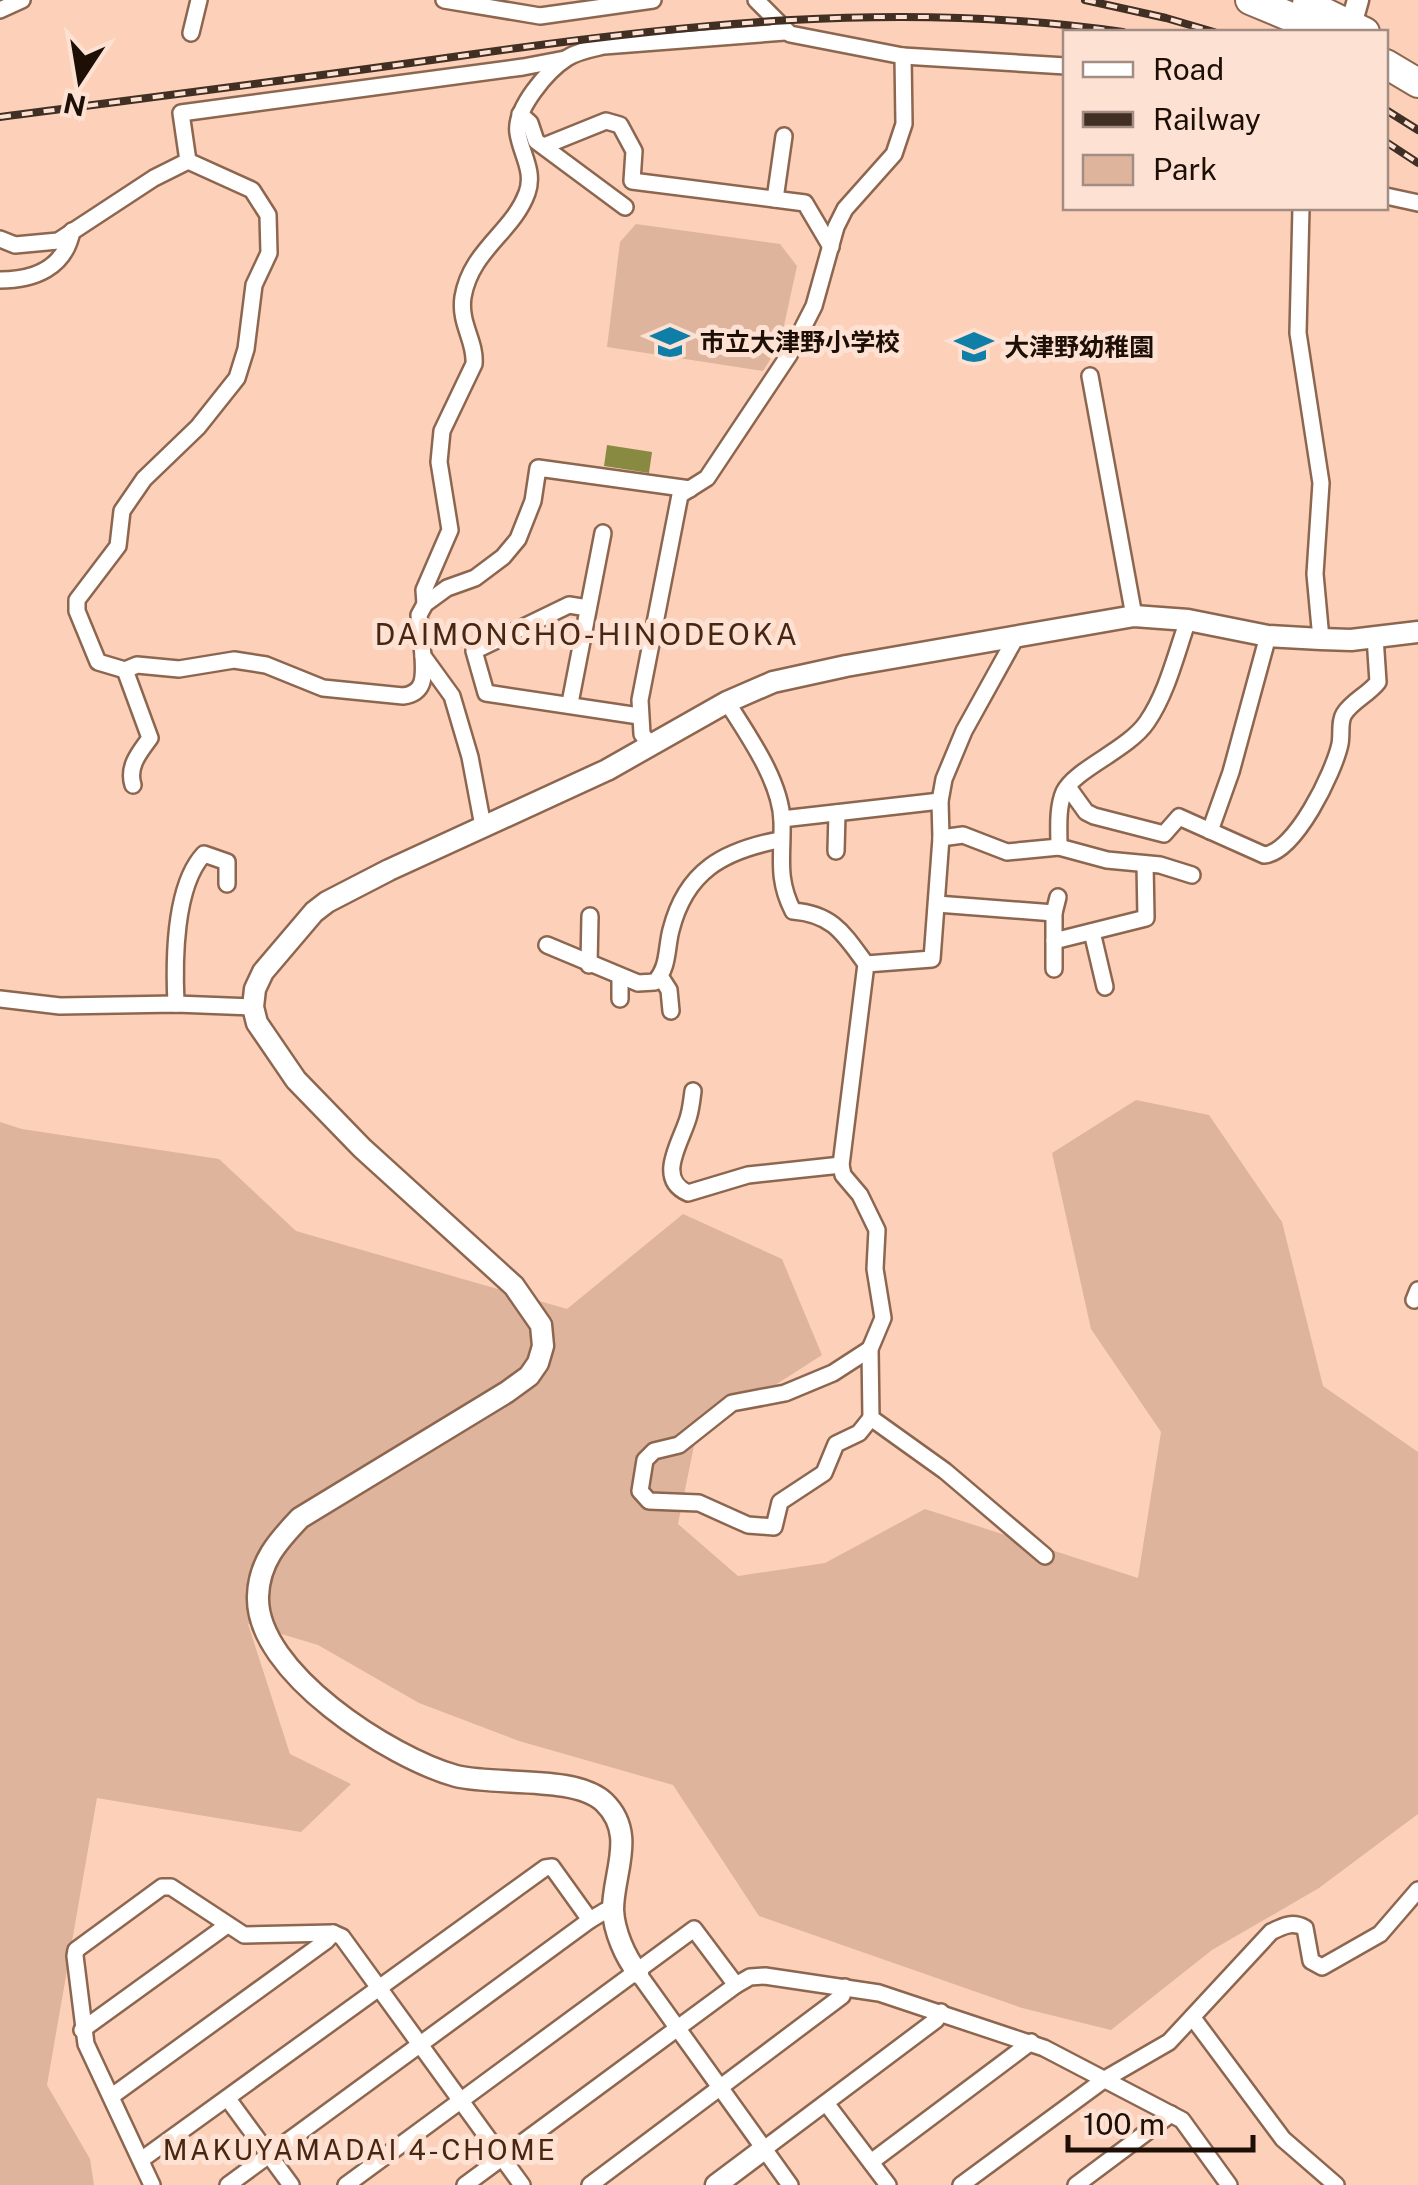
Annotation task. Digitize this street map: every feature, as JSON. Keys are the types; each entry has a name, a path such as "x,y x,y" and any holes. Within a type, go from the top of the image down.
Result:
{"highway":[{"path":"1250,0 1345,21"},
{"path":"1296,0 1345,21"},
{"path":"1388,45 1418,63"},
{"path":"1388,65 1418,83"}],"street":[{"path":"0,10 22,0"},
{"path":"191,32 199,0"},
{"path":"444,0 540,16 653,0"},
{"path":"756,0 785,32"},
{"path":"188,161 180,113 523,67 604,46 785,32 904,56 1063,66"},
{"path":"650,744 642,734 640,700 680,496 707,478 789,355 814,306 845,210 894,154 904,124 904,56"},
{"path":"425,604 424,590 450,530 439,462 442,431 474,364 475,354 462,316 464,294 476,259 521,205 531,179 516,127 520,114 527,99 565,58"},
{"path":"520,114 530,122 536,140 625,207"},
{"path":"544,146 606,121 620,125 634,151 632,181 805,203 830,247"},
{"path":"775,200 784,136"},
{"path":"0,239 15,246 58,241 188,161"},
{"path":"188,161 252,190 268,215 269,253 254,284 246,349 237,378 198,426 144,478 122,512 118,546 78,600 77,611 98,662 124,670 137,665 179,669 234,660 266,665 322,688 413,694 424,680 419,615 425,604 447,588 475,578 504,557 518,538 532,501 538,468 690,489"},
{"path":"1388,196 1418,203"},
{"path":"1301,210 1298,333 1321,483 1315,574 1321,640"},
{"path":"0,280 28,278 52,266 68,250 72,232"},
{"path":"1090,376 1134,616"},
{"path":"570,703 603,533"},
{"path":"588,608 569,605 474,651 486,692 639,716"},
{"path":"790,2185 638,1973 618,1935 613,1911 623,1842 619,1825 604,1801 592,1793 562,1786 460,1777 394,1750 311,1689 265,1634 258,1596 264,1563 300,1518 530,1376 543,1346 541,1325 514,1286 362,1148 296,1080 256,1023 256,989 263,972 286,942 326,902 607,770 726,702 773,682 1134,616 1321,640 1418,632"},
{"path":"1059,847 1060,808 1068,787 1116,752 1147,722 1162,694 1188,620"},
{"path":"1210,831 1231,772 1268,636"},
{"path":"1054,941 1146,918 1153,864 1164,834 1179,817 1264,854 1273,854 1294,837 1333,766 1342,718 1378,682 1375,637"},
{"path":"866,964 932,959 944,779 964,731 1015,639"},
{"path":"423,656 452,696 470,757 483,826"},
{"path":"124,670 150,738 134,762 130,778 133,785"},
{"path":"726,702 761,756 782,819 781,880 793,911 827,918 866,964 841,1165 843,1175 860,1195 877,1230 875,1269 883,1318 870,1348 871,1418 858,1433 836,1444 824,1473 780,1502 774,1528 748,1525 699,1503 649,1501 640,1491 644,1460 654,1451 679,1444 732,1403 785,1393 833,1373 870,1348"},
{"path":"1068,787 1086,812 1164,834"},
{"path":"782,819 940,800"},
{"path":"836,852 837,813"},
{"path":"941,838 963,835 1006,852 1059,847 1107,860 1153,864 1192,874"},
{"path":"547,945 638,984 655,982 664,972 678,911 705,870 733,851 779,840"},
{"path":"176,1004 177,937 190,878 204,854 226,862 227,884"},
{"path":"937,904 1056,905 1054,969"},
{"path":"589,965 590,916"},
{"path":"1092,932 1105,987"},
{"path":"660,976 668,990 671,1011"},
{"path":"620,977 620,999"},
{"path":"0,998 60,1006 176,1004 254,1008"},
{"path":"693,1091 689,1117 672,1162 672,1179 688,1194 748,1176 841,1165"},
{"path":"871,1418 945,1471 1045,1556"},
{"path":"141,2160 545,1868 552,1868 590,1920"},
{"path":"152,2185 86,2044 76,1950 162,1887 171,1887 226,1926 252,1936 333,1932 342,1937 522,2185"},
{"path":"960,2185 1104,2079 1169,2042 1270,1932 1286,1925 1305,1928 1312,1961 1322,1967 1380,1934 1418,1890"},
{"path":"228,2185 590,1920 613,1911"},
{"path":"82,2030 226,1926"},
{"path":"346,2185 694,1929 736,1985"},
{"path":"112,2096 326,1942 333,1932"},
{"path":"465,2185 678,2026 736,1985 756,1976 879,1993 1031,2042 1182,2120 1228,2185"},
{"path":"590,2185 842,1996 845,1987"},
{"path":"716,2185 936,2020 941,2012"},
{"path":"1193,2018 1282,2139 1336,2185"},
{"path":"871,2162 1031,2042"},
{"path":"228,2100 291,2185"},
{"path":"826,2103 888,2185"},
{"path":"1076,2185 1170,2114"}],"green space":[{"path":"636,224 780,244 797,266 780,344 763,371 607,347 620,242"},
{"path":"1136,1100 1209,1115 1282,1222 1323,1386 1418,1452 1418,1814 1319,1888 1212,1950 1111,2030 1022,2008 759,1916 673,1785 519,1741 419,1703 318,1645 248,1624 290,1754 351,1784 301,1832 97,1798 47,2085 90,2159 94,2185 0,2185 0,1122 22,1129 219,1159 296,1231 567,1309 683,1214 782,1259 822,1355 696,1436 678,1524 738,1576 825,1563 925,1509 1138,1578 1161,1432 1091,1329 1052,1153"}],"shaded area":[{"path":"607,445 652,452 649,473 604,466"}],"railway":[{"path":"1085,0 1207,30"},
{"path":"0,117 543,44 708,26 874,17 957,18 1105,30"},
{"path":"1388,111 1418,130"},
{"path":"1388,143 1418,163"}],"place":[{"name":"市立大津野小学校","path":"670,342"},
{"name":"大津野幼稚園","path":"974,347"}],"district":[{"name":"DAIMONCHO-HINODEOKA","path":"587,635"},
{"name":"MAKUYAMADAI 4-CHOME","path":"360,2150"}]}
